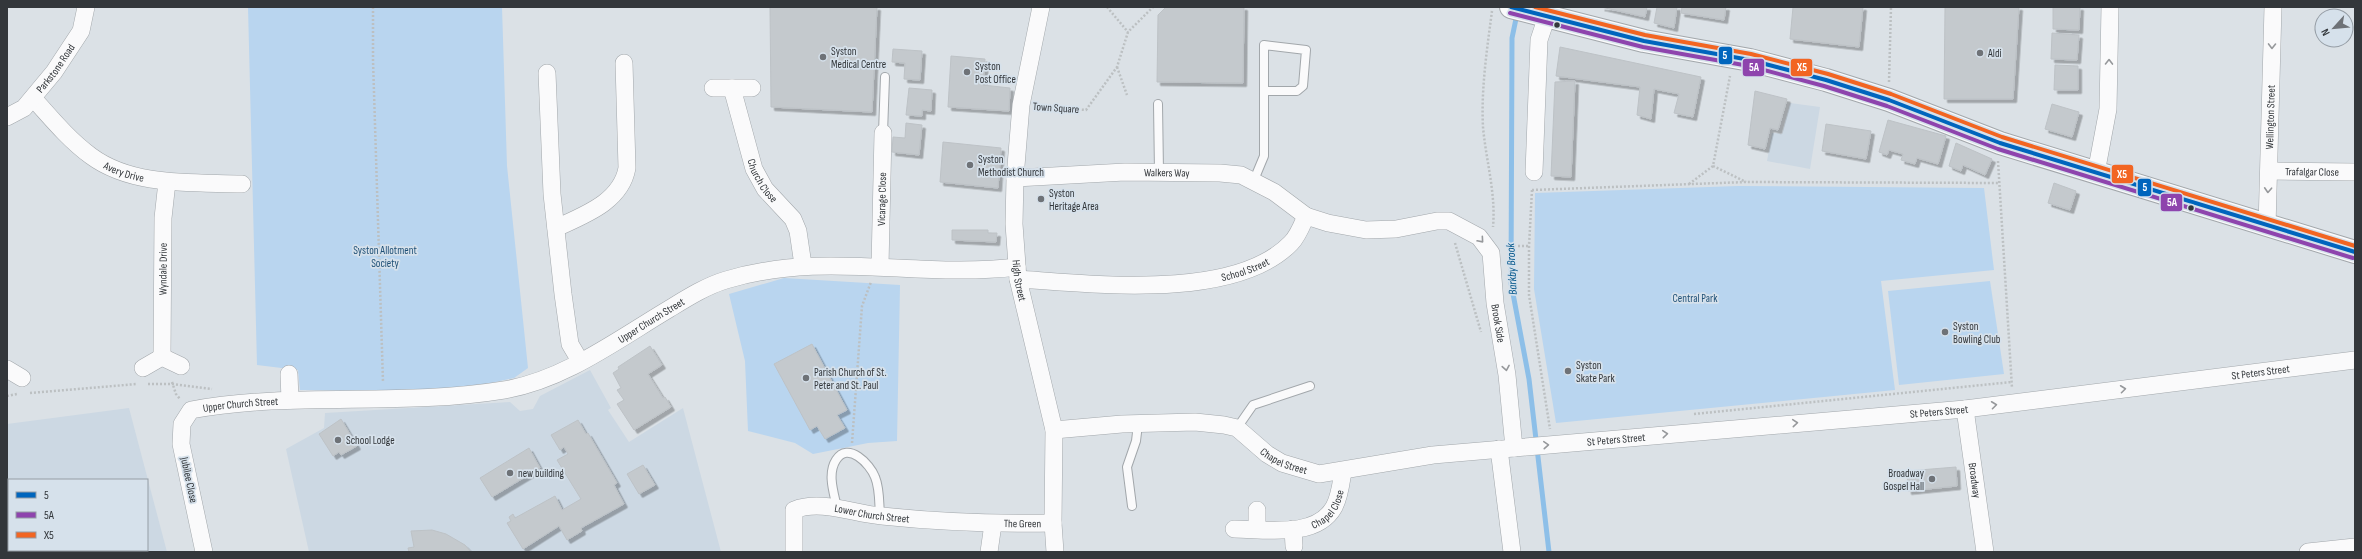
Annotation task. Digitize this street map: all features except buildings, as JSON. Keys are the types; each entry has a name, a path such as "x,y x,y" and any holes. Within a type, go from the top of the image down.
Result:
{"street":[{"name":"Parkstone Road","path":"7,117 24,108 54,72 81,31 86,7"},
{"name":"High Street","path":"1041,7 1021,105 1015,178 1014,224 1018,273 1054,430 1053,522 1055,552"},
{"path":"1512,7 1644,41 1734,57 1818,78 1889,100 2000,143 2267,227 2355,252"},
{"path":"2096,173 2104,136 2108,101 2110,7"},
{"name":"Wellington Street","path":"2267,227 2273,7"},
{"path":"1534,167 1541,15"},
{"path":"556,228 606,202 625,179 627,168 624,63"},
{"path":"546,73 556,228 570,344 580,361"},
{"path":"713,88 752,88"},
{"name":"Church Close","path":"732,88 754,169 765,189 793,219 798,231 803,265"},
{"name":"Avery Drive","path":"33,98 67,134 92,157 121,172 167,182 242,184"},
{"name":"Vicarage Close","path":"880,266 883,133"},
{"name":"Trafalgar Close","path":"2269,171 2355,172"},
{"name":"Walkers Way","path":"1015,178 1125,172 1220,173 1241,175 1254,180 1274,192 1306,216"},
{"name":"Wyndale Drive","path":"167,182 163,218 172,362"},
{"path":"1306,216 1328,223 1366,230 1396,229 1437,221 1449,221 1479,237 1491,249"},
{"name":"School Street","path":"1018,273 1099,284 1176,283 1214,279 1250,270 1274,257 1292,242 1306,216"},
{"name":"Brook Side","path":"1491,249 1495,303 1507,375 1512,448 1512,552"},
{"name":"Upper Church Street","path":"191,410 290,400 383,398 466,394 504,390 545,378 580,361 691,296 724,280 762,271 803,265 880,266 1018,273"},
{"name":"St Peters Street","path":"1512,448 1551,437 1571,443 2013,403 2355,360"},
{"path":"143,368 172,362"},
{"path":"7,369 22,378"},
{"name":"Upper Church Street","path":"289,374 290,400"},
{"name":"Broadway","path":"1965,408 1985,552"},
{"name":"Jubilee Close","path":"191,410 182,424 181,444 204,552"},
{"path":"1054,430 1138,424 1195,422 1237,428"},
{"name":"Chapel Street","path":"1237,428 1267,454 1282,463 1319,474 1433,455 1512,448"},
{"name":"Chapel Close","path":"1234,529 1257,529 1294,537 1325,519 1338,499 1344,471"},
{"name":"Lower Church Street","path":"794,552 794,510 803,506 837,508 880,516 993,524"},
{"path":"1257,510 1257,529"},
{"name":"The Green","path":"993,524 1053,522"},
{"path":"989,552 993,524"},
{"path":"2308,552 2355,547"}],"lane":[{"path":"1254,180 1264,156 1264,91 1264,45 1306,50 1303,86 1297,91 1264,91"},
{"path":"883,133 886,77"},
{"path":"1158,104 1159,172"},
{"path":"1237,428 1253,405 1310,386"},
{"path":"1132,506 1127,467 1136,441 1138,424"},
{"path":"837,508 831,482 833,471 836,460 842,455 851,453 860,457 875,475 879,488 880,516"}],"path":[{"path":"373,7 373,60 383,398"},
{"path":"1107,7 1128,32"},
{"name":"Town Square","path":"1021,105 1086,110 1117,67 1128,32 1153,7"},
{"path":"1492,7 1485,68 1483,127 1495,206 1491,249 1529,246"},
{"path":"1889,100 1891,7"},
{"path":"1689,184 1713,166 1734,57"},
{"path":"1117,67 1127,95"},
{"path":"2000,143 1997,154 2013,403"},
{"path":"1713,166 1746,182"},
{"path":"1534,167 1529,246 1529,295 1551,437"},
{"path":"1532,190 1746,182 1999,183"},
{"path":"1449,221 1483,339"},
{"path":"851,453 862,306 867,289 880,266"},
{"path":"172,362 172,384 176,394 191,410"},
{"path":"1693,414 2012,382"},
{"path":"7,396 127,383 172,384"},
{"path":"1551,437 1558,428"}],"shaded area":[{"path":"1790,103 1820,107 1810,169 1767,161 1772,133 1782,134"},
{"path":"590,370 611,408 608,410 629,442 683,408 721,552 309,552 286,449 324,428 325,413 510,402 520,411 533,409 540,396"},
{"path":"129,408 148,479 8,479 8,551 148,551 148,480 167,552 7,552 7,424"}],"green space":[{"name":"Syston Allotment Society","path":"248,7 502,7 507,166 528,368 514,378 491,383 450,388 383,391 300,390 298,370 257,365"},
{"name":"Central Park","path":"1738,186 1984,188 1994,270 1881,281 1895,390 1556,423 1534,289 1535,193"},
{"path":"784,278 900,285 897,441 868,443 813,454 795,443 748,431 745,361 729,294"},
{"name":"Syston Bowling Club","path":"1990,281 2004,374 1899,385 1888,291"}],"waterway":[{"name":"Barkby Brook","path":"1517,14 1512,38 1511,283 1529,379 1549,552"}],"transit line":[{"name":"5","path":"1511,7 1644,41 1750,60 1826,80 1889,100 2000,143 2355,252"},
{"name":"X5","path":"1535,7 1645,35 1751,54 1828,74 1891,94 2002,137 2355,246"},
{"name":"5A","path":"1510,13 1643,47 1749,66 1824,86 1887,106 1998,149 2353,258"}],"place":[{"name":"Aldi","path":"1980,53"},
{"name":"Syston Medical Centre","path":"823,57"},
{"name":"Syston Post Office","path":"967,72"},
{"name":"Syston Methodist Church","path":"970,165"},
{"name":"Syston Heritage Area","path":"1041,199"},
{"name":"Syston Bowling Club","path":"1945,332"},
{"name":"Syston Skate Park","path":"1568,371"},
{"name":"Parish Church of St. Peter and St. Paul","path":"806,378"},
{"name":"School Lodge","path":"338,440"},
{"name":"new building","path":"510,473"},
{"name":"Broadway Gospel Hall","path":"1932,479"}]}
